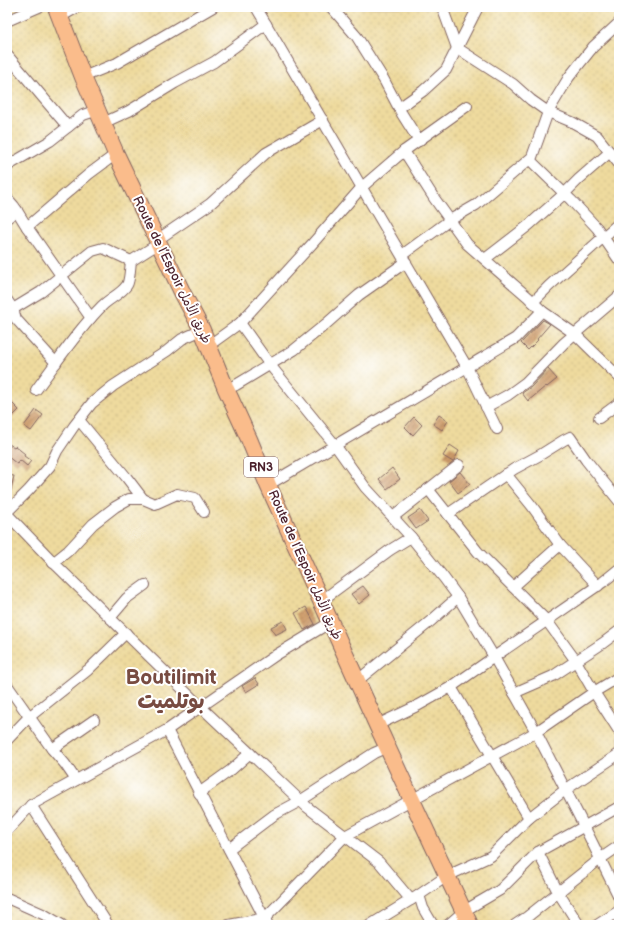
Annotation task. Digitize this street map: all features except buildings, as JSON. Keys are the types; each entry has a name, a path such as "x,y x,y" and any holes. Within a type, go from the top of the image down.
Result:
{"highway":[{"name":"Route de l’Espoir طريق الأمل","path":"58,12 83,77 116,154 182,294 202,330 268,485 467,918"}],"street":[{"path":"7,21 38,7"},
{"path":"58,12 78,7"},
{"path":"83,77 117,63 213,7"},
{"path":"256,7 468,367 496,429"},
{"path":"331,7 357,37 384,80 418,141"},
{"path":"442,7 458,48 514,84 548,112 572,122 597,136 619,164"},
{"path":"399,108 423,91 446,70 478,7"},
{"path":"226,389 236,385 294,350 450,220 476,205 530,160 548,112 569,77 594,47 619,23"},
{"path":"7,166 50,141 83,115 100,117 128,111 214,62 266,24"},
{"path":"7,55 68,127"},
{"path":"208,346 240,323 362,187 404,150 467,106"},
{"path":"36,390 65,350 91,318 103,305 128,284 131,261 210,204 266,153 323,120"},
{"path":"404,150 434,198 467,244 534,302 542,311 575,334 619,376"},
{"path":"485,260 529,225 610,152"},
{"path":"27,227 89,174 116,154"},
{"path":"530,160 597,228 619,260"},
{"path":"7,198 17,210 27,227 91,318"},
{"path":"7,218 17,210"},
{"path":"534,302 549,286 619,223"},
{"path":"13,309 41,292 92,251 102,248 131,261"},
{"path":"486,407 526,382 564,344 619,296"},
{"path":"7,300 13,309 16,319 56,363"},
{"path":"268,485 516,338 542,311"},
{"path":"240,323 270,365 335,445 365,486 411,537 458,597 536,732 619,897"},
{"path":"202,330 182,339 167,351 113,386 92,403 57,451 50,466 7,513 54,563 306,807 379,862 415,897 424,908 433,925"},
{"path":"599,418 619,403"},
{"path":"79,420 127,478 142,499"},
{"path":"448,514 506,474 570,437 586,460 619,501"},
{"path":"393,517 459,465"},
{"path":"506,474 532,506 560,546 598,586"},
{"path":"428,489 478,552 547,621 576,661 619,732"},
{"path":"54,563 68,551 93,524 115,507 129,499 142,499 155,504 178,494 195,498 204,512"},
{"path":"322,601 390,550 411,537"},
{"path":"513,587 560,546"},
{"path":"377,725 419,705 451,687 598,586 619,569"},
{"path":"110,618 127,598 145,585"},
{"path":"357,681 458,597"},
{"path":"7,831 31,805 167,730 276,655 331,622"},
{"path":"514,693 553,676 619,631"},
{"path":"7,740 29,717 88,670 126,633"},
{"path":"229,925 267,921 345,836 536,732 594,692 619,677"},
{"path":"7,685 52,750 65,764 76,780"},
{"path":"451,687 529,818"},
{"path":"52,750 94,720"},
{"path":"167,730 267,921"},
{"path":"229,849 274,815 300,801 374,753 388,747"},
{"path":"199,793 250,754"},
{"path":"370,925 447,876 491,856 529,818 566,790 619,754"},
{"path":"31,805 108,925"},
{"path":"448,925 467,918 500,890 538,852 619,807"},
{"path":"515,925 528,917 600,858 619,846"},
{"path":"538,852 558,892 579,925"},
{"path":"7,898 46,915 62,925"},
{"path":"597,925 616,913 618,925"}],"sand":[{"path":"7,7 619,7 619,925 7,925"}],"district":[{"name":"Boutilimit بوتلميت","path":"171,689"}]}
